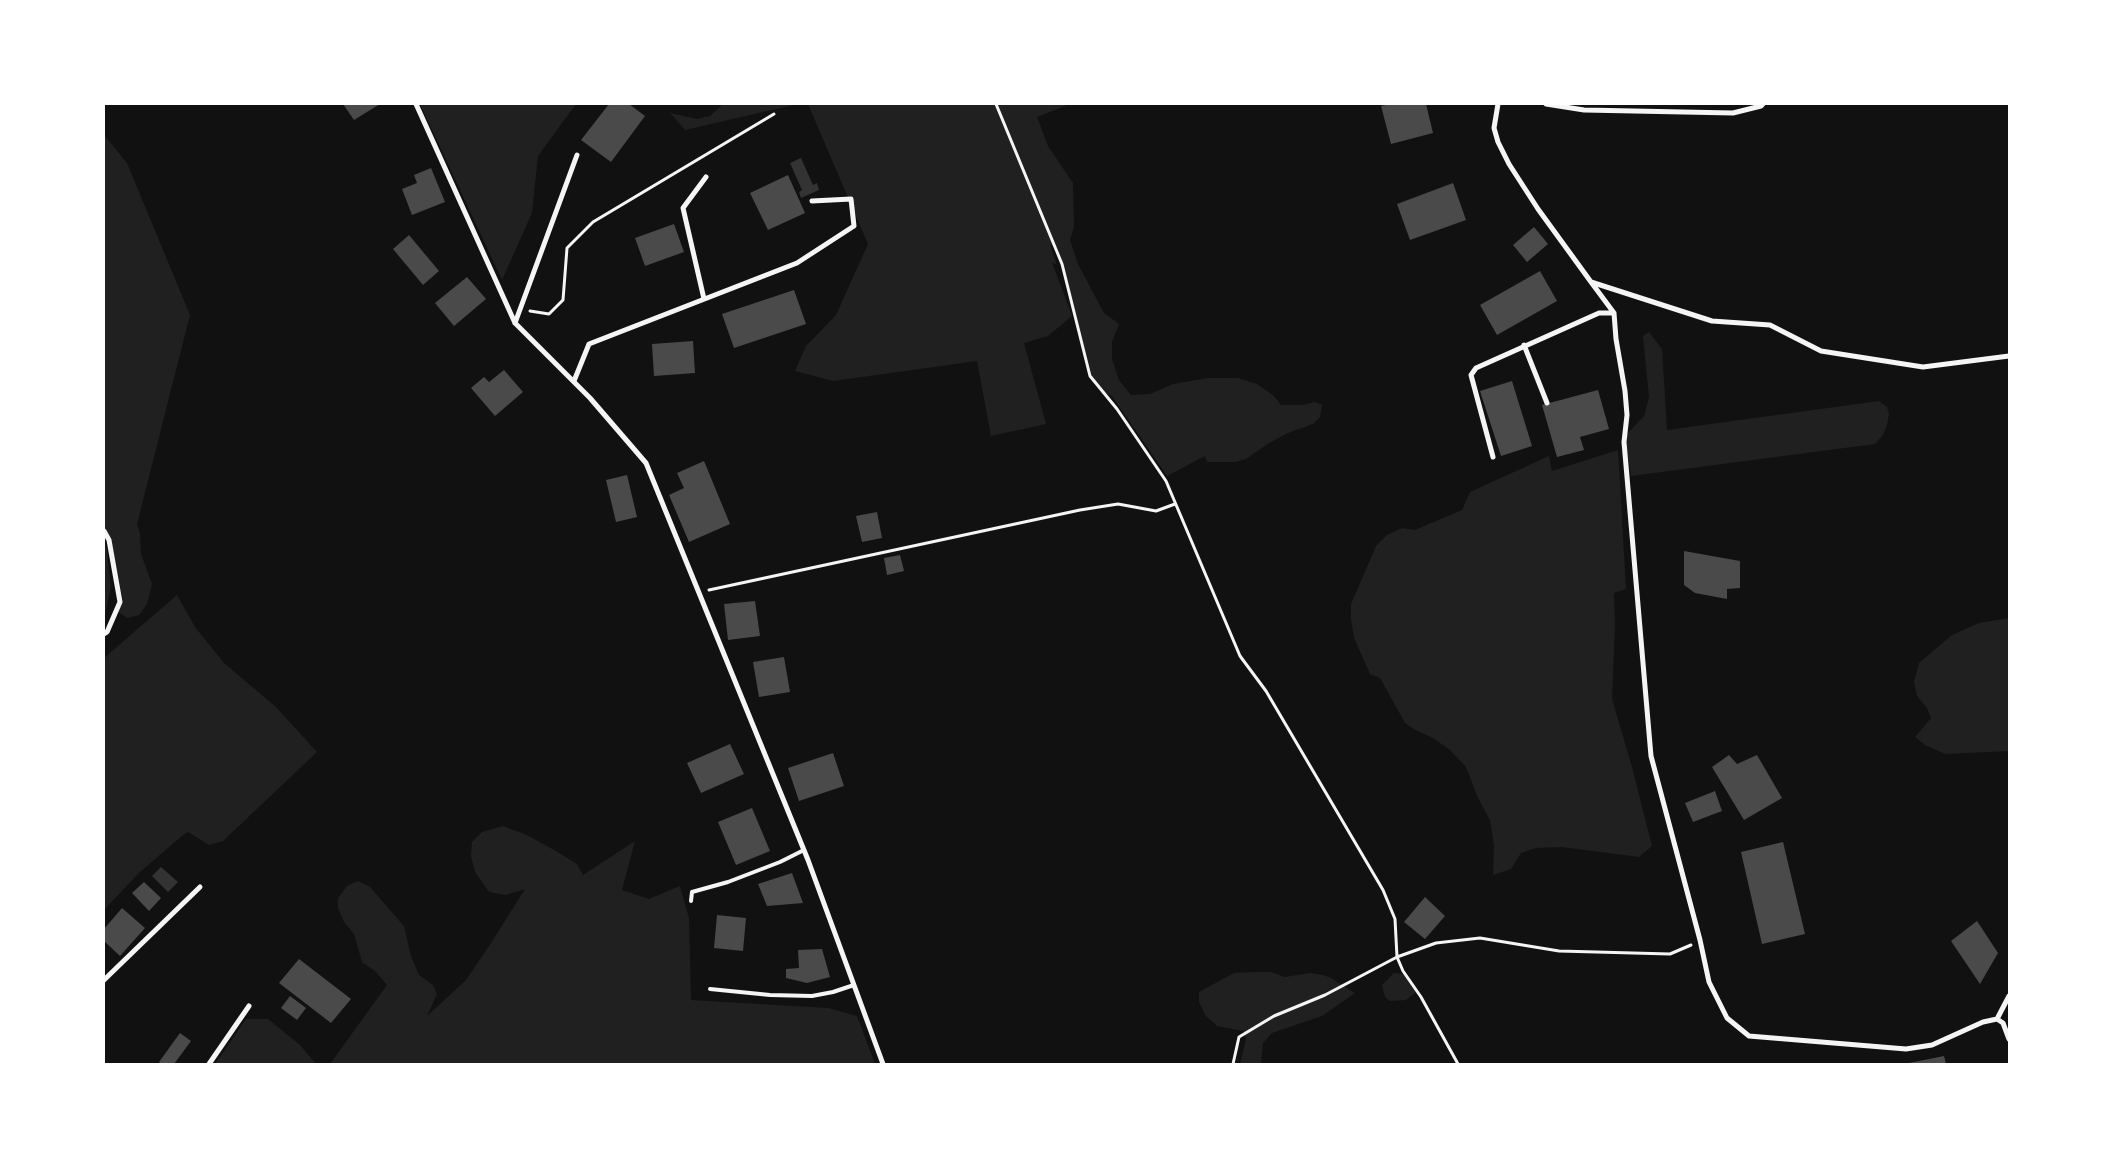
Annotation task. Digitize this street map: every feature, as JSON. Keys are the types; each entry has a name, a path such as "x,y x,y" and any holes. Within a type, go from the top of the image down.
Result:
{"street":[{"path":"416,104 515,323 574,381 646,463 804,850 883,1064"},
{"path":"1498,104 1494,128 1498,142 1509,164 1538,209 1614,313 1616,339 1625,391 1627,415 1624,442 1651,756 1700,940 1709,982 1727,1018 1750,1036 1906,1049 1932,1045 1982,1022 1997,1019 2003,1023 2009,1039"},
{"path":"1546,104 1584,110 1733,113 1764,104"},
{"path":"515,323 577,155"},
{"path":"704,299 683,208 706,177"},
{"path":"574,381 589,344 797,263 854,226 851,199 812,201"},
{"path":"1591,282 1712,321 1770,325 1821,351 1923,367 2009,356"},
{"path":"1494,457 1471,375 1476,368 1483,363 1599,312 1614,313"},
{"path":"1524,345 1548,404"},
{"path":"104,531 109,540 120,602 107,632 104,634"},
{"path":"104,980 200,887"},
{"path":"1997,1019 2009,996"},
{"path":"209,1064 249,1006"}],"lane":[{"path":"691,901 692,892 728,882 780,862 804,850"},
{"path":"710,989 770,995 812,996 854,985"}],"path":[{"path":"996,104 1062,264 1090,376 1117,409 1166,481 1240,656 1266,691 1383,890 1394,919 1397,957 1403,971 1421,997 1458,1064"},
{"path":"520,310 549,314 563,300 567,248 593,222 774,114"},
{"path":"699,592 1080,510 1118,504 1156,511 1176,504"},
{"path":"1233,1064 1239,1037 1274,1016 1325,995 1397,957 1436,943 1480,938 1559,951 1670,954 1700,940"}],"shaded area":[{"path":"420,104 576,104 538,156 532,213 502,280"},
{"path":"723,104 798,104 685,130 670,113 697,119 710,116"},
{"path":"808,104 1070,104 1037,117 1048,146 1073,183 1074,227 1070,240 1078,264 1104,313 1119,324 1112,342 1112,359 1119,380 1131,395 1150,394 1173,384 1208,378 1238,378 1257,384 1274,396 1281,405 1302,405 1315,402 1322,405 1320,417 1313,424 1288,433 1246,459 1235,462 1207,462 1205,456 1167,476 1112,396 1104,392 1092,377 1062,261 1057,247 1050,245 1057,265 1052,262 1072,316 1048,336 1024,343 1046,424 991,436 977,361 833,381 795,371 806,346 836,315 868,244"},
{"path":"104,135 127,163 190,315 137,524 140,533 141,554 152,584 147,604 139,615 127,618 117,611 123,600 111,540 104,526"},
{"path":"801,158 813,185 817,183 819,190 801,198 799,192 802,190 790,163"},
{"path":"1649,332 1662,349 1667,430 1879,401 1887,407 1889,414 1883,435 1875,444 1631,476 1626,445 1627,434 1644,416 1649,397 1643,336"},
{"path":"1618,450 1626,589 1614,593 1615,626 1612,699 1652,846 1639,857 1562,847 1536,848 1521,853 1511,869 1493,875 1494,846 1490,820 1478,798 1466,767 1450,750 1433,738 1405,723 1380,678 1370,674 1354,638 1351,604 1376,546 1387,535 1402,528 1415,530 1462,510 1470,492 1549,456 1552,471"},
{"path":"104,542 107,550 111,587 104,619"},
{"path":"177,595 195,627 224,663 276,707 317,752 223,841 209,845 188,832 139,873 104,910 104,658"},
{"path":"2009,618 2009,751 1945,754 1925,745 1915,737 1931,718 1927,708 1917,696 1914,682 1919,663 1952,635 1979,623"},
{"path":"503,826 527,835 556,851 577,864 583,875 635,841 622,890 649,899 680,886 689,918 691,1000 828,1008 857,1016 875,1064 330,1064 387,985 375,971 362,962 354,934 344,922 338,908 338,898 347,886 358,881 370,887 404,926 411,956 419,975 433,985 437,994 427,1016 466,980 525,889 506,895 489,892 475,872 471,856 472,842 482,832"},
{"path":"161,867 178,882 168,892 152,876"},
{"path":"1271,972 1285,977 1310,973 1323,975 1355,993 1322,1016 1272,1033 1263,1043 1261,1064 1240,1064 1246,1039 1243,1031 1217,1026 1205,1015 1199,1002 1199,992 1234,973"},
{"path":"1394,973 1404,974 1411,979 1415,986 1415,993 1406,1000 1390,1001 1385,997 1382,985"},
{"path":"246,1019 268,1019 300,1045 316,1064 215,1064"}],"building":[{"path":"343,104 380,104 354,120"},
{"path":"609,104 629,104 645,116 611,162 581,140"},
{"path":"1391,104 1426,104 1433,133 1391,144 1381,106"},
{"path":"431,168 445,202 412,215 402,189 417,183 414,175"},
{"path":"788,175 805,213 768,230 750,193"},
{"path":"1453,183 1466,220 1410,240 1397,204"},
{"path":"674,224 684,252 645,266 635,238"},
{"path":"1534,227 1548,244 1527,262 1513,245"},
{"path":"409,235 439,271 423,285 393,249"},
{"path":"1540,271 1557,301 1497,335 1480,305"},
{"path":"467,277 486,299 454,326 435,303"},
{"path":"794,290 806,324 734,348 722,314"},
{"path":"693,341 695,373 654,376 652,344"},
{"path":"504,370 523,392 495,416 471,388 484,377 489,382"},
{"path":"1512,381 1532,446 1501,456 1480,391"},
{"path":"1598,390 1609,429 1580,437 1584,450 1557,457 1542,405"},
{"path":"704,461 730,524 689,542 669,495 684,488 677,473"},
{"path":"627,475 637,517 616,522 606,480"},
{"path":"877,512 882,538 862,542 856,516"},
{"path":"1684,551 1740,561 1740,588 1727,589 1727,599 1695,593 1684,585"},
{"path":"900,555 904,571 887,575 884,558"},
{"path":"755,601 760,636 728,640 724,604"},
{"path":"784,657 790,692 759,697 753,662"},
{"path":"730,744 744,774 701,793 687,763"},
{"path":"833,753 844,786 799,801 788,768"},
{"path":"1729,755 1737,764 1757,755 1782,798 1744,820 1712,767"},
{"path":"1715,791 1722,811 1693,822 1685,803"},
{"path":"752,808 770,851 736,865 718,822"},
{"path":"1783,842 1805,934 1762,944 1741,852"},
{"path":"792,873 803,903 767,906 758,884"},
{"path":"144,882 161,898 149,911 132,893"},
{"path":"1425,897 1445,916 1425,939 1404,922"},
{"path":"122,908 145,928 120,956 104,941 104,929"},
{"path":"717,915 746,918 743,951 714,948"},
{"path":"1977,921 1998,953 1980,984 1951,941"},
{"path":"822,949 830,977 807,983 786,978 786,969 799,968 798,950"},
{"path":"299,959 351,999 331,1023 279,983"},
{"path":"290,996 306,1008 297,1020 281,1008"},
{"path":"180,1033 191,1041 174,1064 161,1064 159,1062"},
{"path":"1944,1056 1946,1064 1909,1064 1909,1063"}]}
